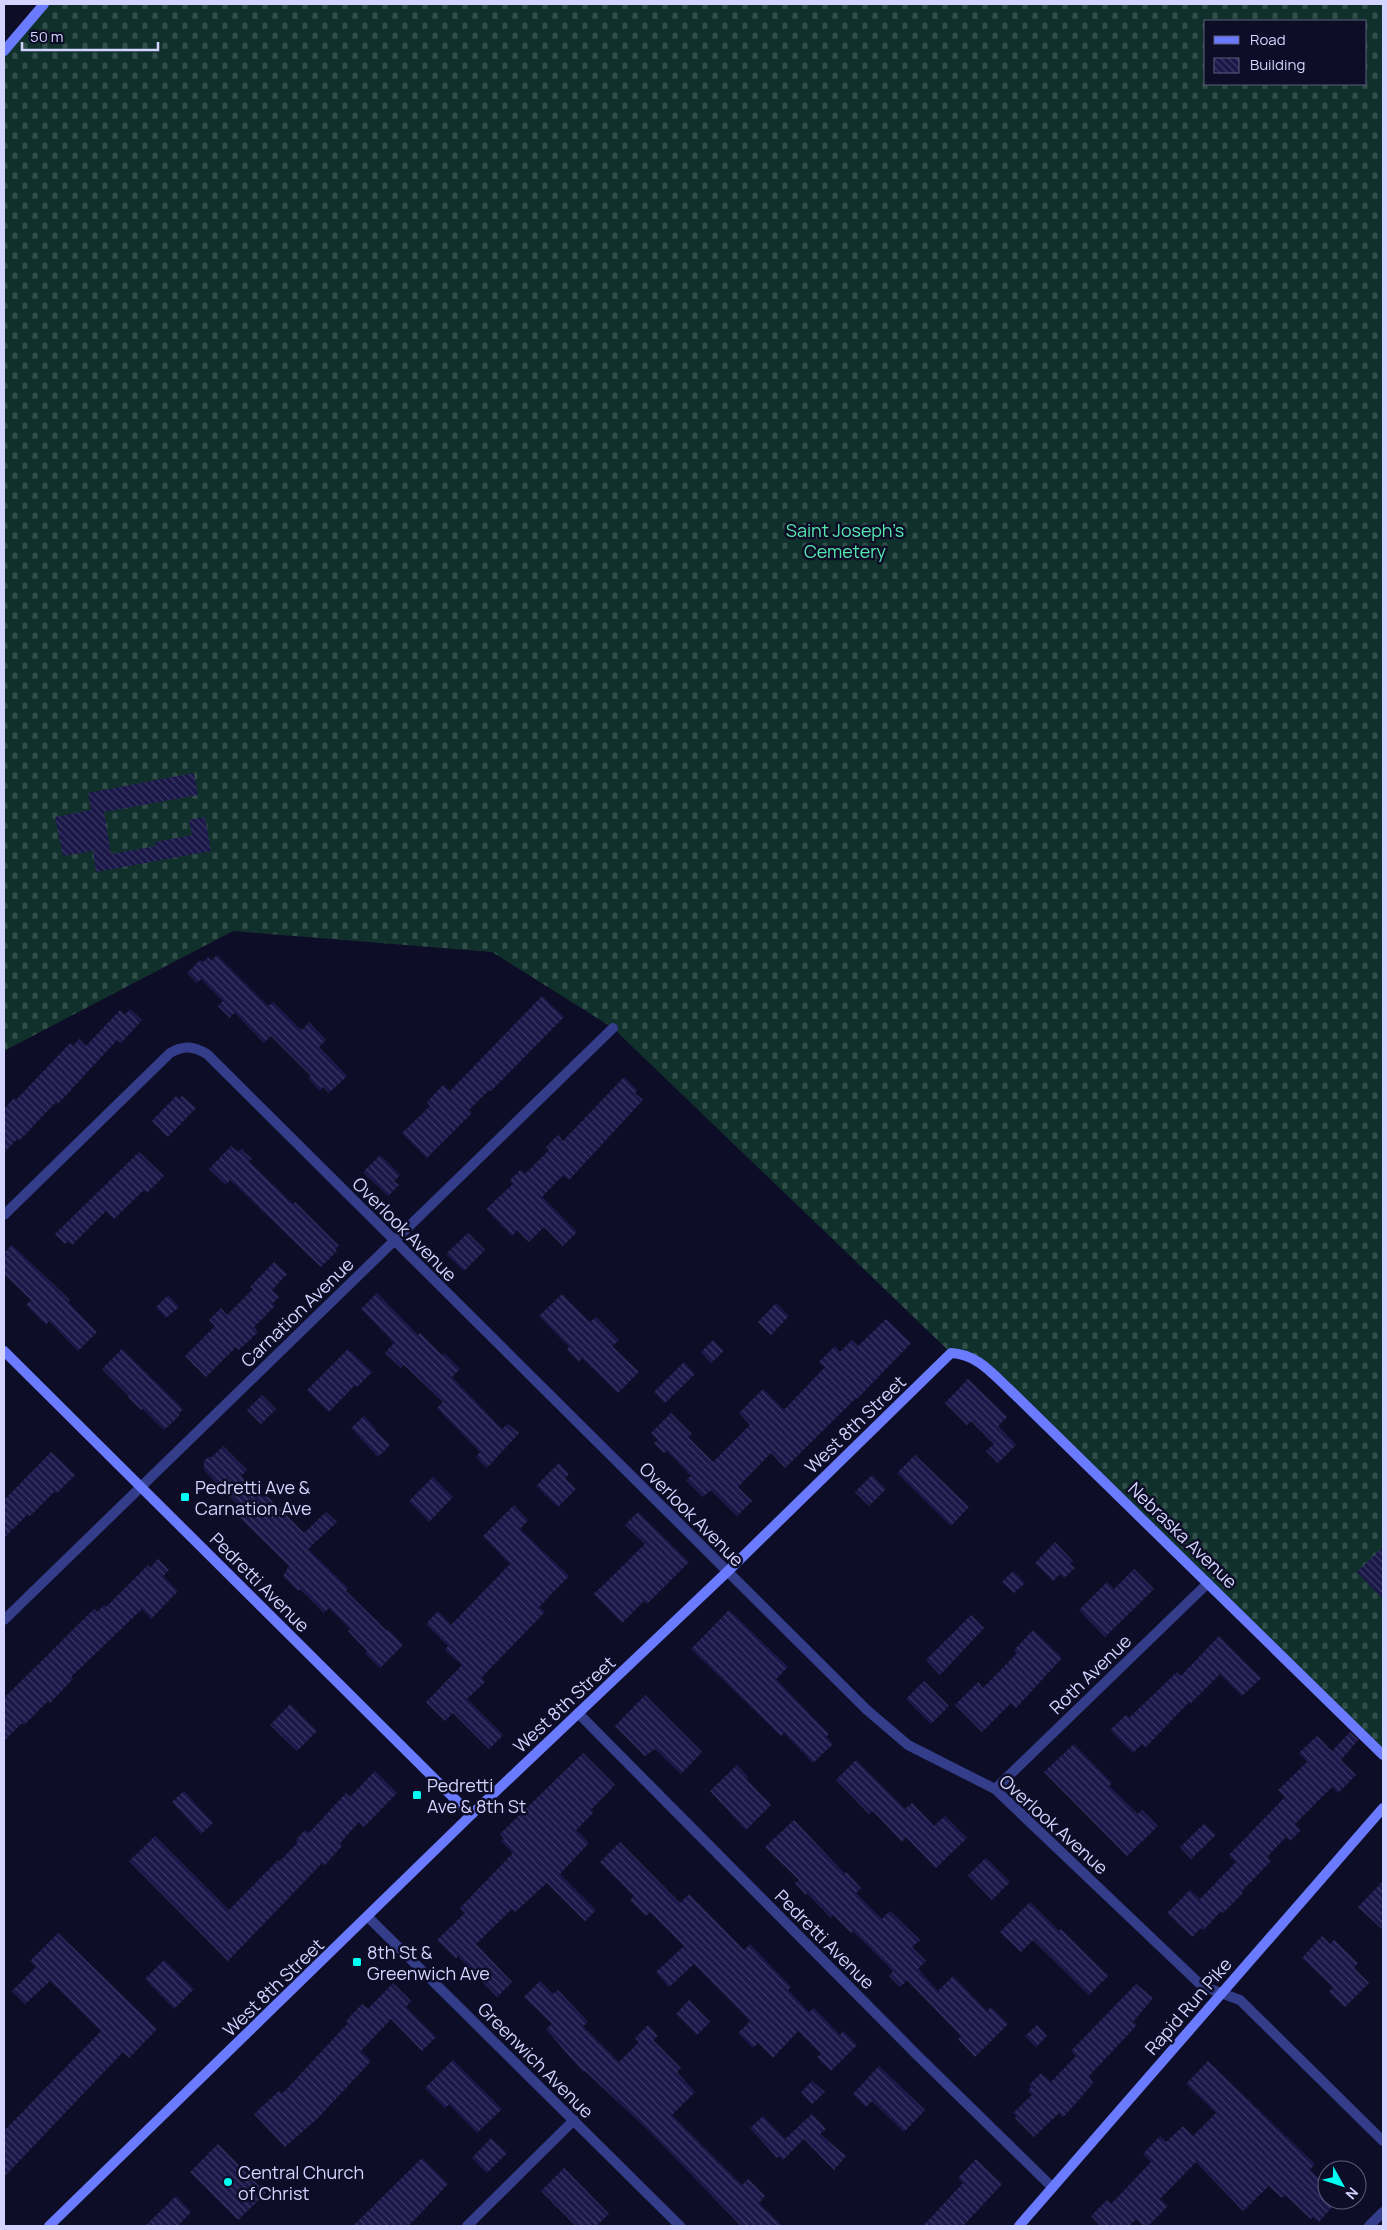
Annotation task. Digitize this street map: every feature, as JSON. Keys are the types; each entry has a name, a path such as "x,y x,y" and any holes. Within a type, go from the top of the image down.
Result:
{"street":[{"path":"4,52 44,4"},
{"name":"Carnation Avenue","path":"4,1620 613,1028"},
{"name":"Overlook Avenue","path":"4,1215 170,1053 186,1047 195,1048 207,1054 393,1241 867,1710 908,1745 995,1789 1202,1986 1240,2000 1383,2141"},
{"name":"Pedretti Avenue","path":"4,1351 471,1815"},
{"name":"West 8th Street","path":"49,2226 471,1815 727,1572 950,1353"},
{"name":"Nebraska Avenue","path":"950,1353 962,1354 976,1359 985,1367 1383,1756"},
{"name":"Roth Avenue","path":"995,1789 1208,1583"},
{"name":"Pedretti Avenue","path":"578,1713 925,2063 1052,2187"},
{"name":"Rapid Run Pike","path":"1019,2226 1383,1808"},
{"name":"Greenwich Avenue","path":"368,1917 680,2226"},
{"path":"467,2226 574,2120"},
{"path":"1369,2226 1383,2212"}],"green space":[{"name":"Saint Joseph’s Cemetery","path":"44,4 1383,4 1383,1755 985,1367 951,1353 613,1028 492,952 233,931 4,1051 4,51"}],"building":[{"path":"194,773 198,795 104,812 111,854 156,846 155,842 192,835 189,820 205,817 211,851 96,872 93,851 63,856 55,817 91,810 88,793"},
{"path":"217,955 268,1006 273,1002 302,1030 309,1022 326,1040 319,1047 347,1076 329,1093 323,1087 320,1091 308,1078 311,1076 271,1036 264,1043 236,1014 234,1013 230,1018 218,1006 223,1001 201,979 197,983 187,973 200,960 203,962 208,957 211,961"},
{"path":"542,996 564,1017 491,1091 489,1090 469,1110 472,1113 427,1158 402,1133 430,1106 427,1102 443,1085 450,1091"},
{"path":"130,1009 142,1020 121,1043 117,1040 58,1104 56,1102 19,1141 17,1139 4,1153 4,1109 14,1098 16,1100 70,1043 73,1046 79,1039 86,1046 120,1010 125,1015"},
{"path":"624,1077 637,1090 635,1093 643,1100 569,1180 563,1175 542,1197 577,1232 563,1246 544,1227 529,1242 517,1230 512,1236 486,1209 513,1184 510,1180 520,1170 525,1174 549,1150 546,1147 558,1135 563,1141"},
{"path":"176,1096 179,1099 182,1096 196,1108 168,1137 152,1121"},
{"path":"231,1146 238,1152 241,1149 252,1159 249,1161 293,1204 295,1202 339,1246 335,1249 337,1251 321,1267 230,1180 226,1185 209,1169"},
{"path":"139,1152 164,1176 147,1193 144,1190 114,1219 106,1211 72,1245 68,1241 65,1244 55,1234"},
{"path":"380,1155 400,1175 394,1181 399,1185 388,1196 363,1172"},
{"path":"468,1233 485,1250 464,1271 446,1254"},
{"path":"12,1245 70,1300 68,1302 97,1332 78,1351 49,1321 46,1325 26,1305 31,1300 4,1274 4,1253"},
{"path":"274,1262 287,1274 272,1290 279,1297 272,1304 275,1306 254,1327 258,1332 239,1350 236,1347 206,1377 185,1356 215,1326 209,1320 221,1308 227,1315 253,1289 250,1287"},
{"path":"377,1293 418,1335 420,1333 442,1355 444,1353 460,1369 452,1377 502,1429 508,1424 519,1433 487,1468 476,1457 480,1452 437,1408 443,1402 404,1365 401,1368 385,1353 394,1343 361,1309"},
{"path":"562,1294 590,1322 596,1317 619,1340 612,1346 639,1372 618,1393 582,1358 579,1362 567,1350 569,1347 539,1316"},
{"path":"168,1295 179,1307 166,1318 156,1307"},
{"path":"776,1303 789,1316 771,1335 758,1322"},
{"path":"886,1319 911,1343 857,1399 785,1468 771,1453 738,1487 752,1501 737,1516 711,1490 703,1497 686,1480 691,1476 667,1451 664,1453 654,1443 658,1440 651,1433 671,1413 692,1434 688,1437 713,1462 750,1425 739,1413 763,1389 784,1410 825,1367 819,1362 835,1346 840,1352 852,1340 858,1346"},
{"path":"713,1340 724,1351 711,1363 701,1352"},
{"path":"122,1349 183,1409 178,1414 180,1415 164,1430 143,1409 141,1410 102,1369"},
{"path":"348,1349 372,1372 357,1387 355,1385 329,1412 307,1390"},
{"path":"684,1362 695,1374 665,1403 654,1392"},
{"path":"968,1379 1007,1417 998,1426 1016,1445 998,1463 986,1451 994,1444 971,1421 967,1425 945,1403"},
{"path":"262,1395 276,1409 261,1424 247,1410"},
{"path":"364,1416 390,1445 378,1457 351,1428"},
{"path":"223,1446 247,1470 241,1476 263,1497 266,1495 304,1533 326,1512 337,1522 308,1549 348,1588 346,1591 403,1645 380,1668 365,1653 367,1651 348,1631 350,1629 329,1608 324,1613 300,1589 298,1591 283,1576 289,1566 234,1512 238,1505 204,1470 204,1461 208,1457 212,1457"},
{"path":"51,1452 75,1475 57,1493 55,1491 30,1516 28,1514 4,1538 4,1500"},
{"path":"915,1455 969,1507 951,1526 897,1473"},
{"path":"559,1463 569,1474 565,1478 576,1489 558,1507 536,1486"},
{"path":"872,1475 886,1489 869,1506 855,1492"},
{"path":"433,1477 453,1497 429,1522 409,1501"},
{"path":"514,1505 528,1520 520,1529 569,1576 539,1607 545,1612 481,1678 485,1682 467,1699 503,1735 489,1749 453,1713 445,1721 426,1702 462,1665 445,1650 448,1646 426,1624 438,1611 451,1625 510,1564 483,1536"},
{"path":"638,1512 689,1562 647,1604 644,1601 622,1623 594,1594 645,1544 625,1525"},
{"path":"1055,1542 1073,1561 1070,1564 1075,1568 1064,1578 1060,1574 1053,1581 1035,1563"},
{"path":"1383,1547 1383,1599 1357,1572"},
{"path":"158,1559 169,1570 163,1576 178,1591 151,1619 142,1609 71,1677 73,1679 50,1703 48,1701 24,1725 22,1723 4,1741 4,1698 94,1609 97,1612 104,1605 106,1607 148,1565 150,1568"},
{"path":"1134,1569 1154,1589 1105,1637 1079,1610 1107,1582 1114,1589"},
{"path":"1013,1571 1025,1583 1014,1593 1002,1582"},
{"path":"729,1610 788,1667 776,1679 829,1734 826,1737 833,1744 813,1763 784,1733 781,1736 691,1649"},
{"path":"971,1615 984,1628 940,1675 926,1660"},
{"path":"1033,1630 1062,1658 1016,1708 1011,1703 982,1732 955,1705 978,1682 983,1688 1017,1653 1014,1650"},
{"path":"1219,1636 1261,1678 1242,1696 1220,1674 1190,1704 1189,1702 1146,1747 1142,1744 1133,1753 1110,1730 1126,1715 1129,1718 1177,1672 1181,1676"},
{"path":"924,1681 949,1706 931,1724 906,1699"},
{"path":"645,1695 702,1752 681,1774 655,1749 645,1756 615,1726"},
{"path":"290,1704 317,1731 297,1751 270,1725"},
{"path":"1350,1732 1358,1740 1341,1760 1356,1775 1338,1793 1332,1787 1295,1824 1301,1830 1290,1841 1286,1837 1267,1857 1271,1861 1241,1892 1243,1893 1223,1913 1221,1911 1204,1930 1201,1928 1192,1937 1167,1913 1190,1890 1200,1899 1236,1862 1229,1855 1285,1797 1278,1790 1307,1762 1299,1753 1317,1736 1332,1751"},
{"path":"1074,1744 1112,1783 1109,1786 1138,1814 1142,1810 1158,1826 1127,1856 1044,1772"},
{"path":"583,1753 615,1785 591,1810 594,1812 576,1830 589,1843 560,1874 596,1910 585,1921 547,1883 515,1912 512,1909 476,1944 512,1982 497,1997 458,1956 456,1959 437,1940 465,1913 460,1908 513,1853 501,1841 504,1839 500,1834"},
{"path":"856,1760 905,1809 912,1803 934,1826 945,1816 967,1838 936,1868 906,1837 902,1842 873,1811 869,1814 836,1780"},
{"path":"737,1765 748,1777 746,1779 771,1805 746,1830 710,1791"},
{"path":"375,1771 397,1793 364,1827 359,1822 340,1843 342,1846 324,1866 322,1863 228,1961 129,1861 155,1836 229,1910 298,1842 296,1840 305,1830 309,1833 346,1793 350,1797"},
{"path":"184,1791 213,1823 201,1834 172,1802"},
{"path":"794,1820 845,1874 846,1872 861,1888 856,1893 882,1919 890,1911 920,1940 912,1947 926,1961 918,1969 938,1991 953,1976 987,2011 991,2007 1008,2024 975,2057 958,2039 961,2036 907,1980 900,1987 889,1976 893,1971 853,1931 851,1933 833,1915 831,1918 807,1893 806,1895 795,1883 799,1880 765,1847"},
{"path":"1204,1824 1216,1835 1191,1859 1180,1847"},
{"path":"620,1842 680,1903 689,1894 744,1950 750,1944 791,1987 788,1990 809,2012 814,2008 840,2035 843,2031 857,2045 831,2071 817,2057 821,2054 798,2031 773,2058 758,2043 753,2048 738,2033 750,2021 694,1964 669,1987 656,1972 684,1946 650,1912 646,1916 630,1900 634,1896 600,1862"},
{"path":"986,1858 1010,1882 992,1900 968,1875"},
{"path":"1383,1881 1383,1930 1358,1907"},
{"path":"1030,1902 1059,1931 1061,1929 1108,1976 1089,1995 1033,1940 1021,1952 1000,1932"},
{"path":"58,1933 157,2029 129,2058 123,2052 4,2177 4,2131 101,2031 50,1981 25,2004 12,1991 36,1967 30,1961"},
{"path":"1322,1936 1330,1944 1334,1940 1358,1963 1354,1968 1369,1983 1345,2007 1329,1992 1333,1987 1302,1958"},
{"path":"164,1960 194,1989 174,2009 145,1979"},
{"path":"540,1981 553,1994 558,1990 588,2022 583,2026 619,2062 639,2042 635,2038 648,2025 658,2036 653,2040 681,2068 677,2072 695,2092 672,2115 742,2185 748,2179 765,2196 759,2203 782,2226 741,2226 652,2134 585,2071 583,2072 546,2029 552,2024 524,1997"},
{"path":"393,1983 411,2001 406,2007 436,2037 422,2051 391,2019 361,2051 371,2061 318,2118 285,2147 254,2114 279,2091 282,2094 348,2023 346,2021 362,2004 368,2009"},
{"path":"1136,1984 1153,1998 1133,2022 1137,2025 1089,2076 1093,2083 1075,2104 1063,2117 1059,2113 1034,2137 1015,2118 1017,2116 1013,2113 1032,2095 1028,2091 1031,2087 1029,2085 1041,2073 1051,2082 1076,2056 1071,2051"},
{"path":"689,2000 710,2022 697,2035 676,2014"},
{"path":"1037,2025 1047,2036 1036,2047 1025,2036"},
{"path":"453,2060 502,2109 477,2133 449,2104 445,2108 425,2088"},
{"path":"1208,2061 1315,2164 1310,2170 1317,2177 1317,2210 1329,2210 1319,2222 1313,2217 1311,2219 1285,2195 1282,2198 1269,2186 1243,2211 1196,2162 1160,2199 1168,2206 1148,2226 1144,2226 1136,2219 1129,2226 1101,2226 1091,2216 1107,2200 1111,2204 1151,2162 1143,2154 1160,2136 1166,2142 1183,2126 1193,2136 1216,2113 1186,2084"},
{"path":"879,2066 925,2110 904,2132 872,2101 866,2107 853,2094"},
{"path":"812,2081 825,2092 812,2104 801,2092"},
{"path":"812,2114 826,2129 820,2134 846,2156 834,2170 804,2139 783,2160 779,2156 777,2158 750,2128 763,2116 785,2139"},
{"path":"491,2138 507,2153 487,2173 472,2158"},
{"name":"Central Church of Christ","path":"218,2144 266,2193 238,2220 190,2172"},
{"path":"422,2158 448,2184 408,2226 353,2226"},
{"path":"976,2159 1002,2184 963,2226 923,2226 963,2183 958,2178"},
{"path":"564,2168 609,2214 596,2226 576,2226 541,2191"},
{"path":"176,2196 191,2212 178,2226 145,2226"}],"place":[{"name":"Pedretti Ave & Carnation Ave","path":"185,1497"},
{"name":"Pedretti Ave & 8th St","path":"417,1795"},
{"name":"8th St & Greenwich Ave","path":"357,1962"},
{"name":"Central Church of Christ","path":"228,2182"}]}
